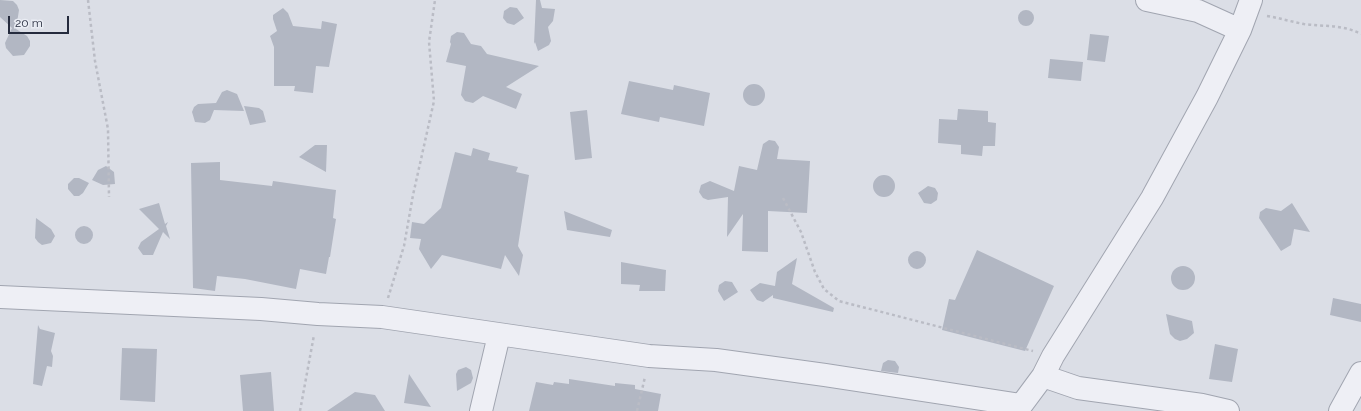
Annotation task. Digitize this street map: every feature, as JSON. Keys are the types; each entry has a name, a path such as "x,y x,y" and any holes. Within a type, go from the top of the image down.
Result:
{"street":[{"path":"0,297 261,308 318,314 382,317 648,356 716,360 1019,408 1043,376 1053,356 1152,198 1207,97 1246,14 1198,11 1146,0"},
{"path":"481,411 499,335"},
{"path":"1340,411 1361,373"},
{"path":"1043,376 1078,388 1202,405 1228,411"}],"path":[{"path":"88,0 94,61 108,129 109,197"},
{"path":"382,317 404,246 413,195 434,101 430,42 435,0"},
{"path":"1246,14 1280,18 1304,24 1336,25 1352,29 1361,34"},
{"path":"783,198 801,232 815,272 824,289 839,301 1053,356"},
{"path":"300,411 318,314"},
{"path":"637,411 648,356"}],"building":[{"path":"0,0 13,1 17,5 19,10 16,29 27,36 30,41 30,46 24,55 13,56 6,48 5,43 12,28 0,17"},
{"path":"536,0 540,0 542,8 555,9 553,21 548,27 551,41 549,45 538,51 535,42 534,44"},
{"path":"510,7 517,8 524,18 514,25 507,23 503,18 504,11"},
{"path":"283,8 288,13 293,26 321,29 322,21 337,24 329,67 316,66 313,93 294,91 295,86 274,86 274,47 270,36 277,31 273,15"},
{"path":"1023,10 1029,10 1034,15 1032,24 1029,26 1023,26 1018,21 1018,15"},
{"path":"457,32 464,33 471,44 481,46 487,54 539,66 506,87 522,94 516,109 483,96 473,103 465,101 461,95 466,66 446,62 451,44 451,36"},
{"path":"1090,34 1109,36 1105,62 1087,60"},
{"path":"1050,59 1083,62 1081,81 1048,78"},
{"path":"629,81 673,90 674,85 710,93 704,126 660,117 659,122 621,114"},
{"path":"754,84 762,87 765,95 762,103 754,106 746,103 743,95 746,87"},
{"path":"227,90 237,94 244,111 214,110 210,120 205,123 195,122 192,112 194,107 198,104 216,103 222,92"},
{"path":"244,106 259,108 263,111 266,122 250,125"},
{"path":"958,109 988,111 988,122 996,123 995,146 983,146 982,156 961,154 961,145 938,143 939,119 957,120"},
{"path":"587,110 592,158 575,160 570,112"},
{"path":"769,140 775,141 779,147 777,159 810,161 807,213 768,211 768,252 742,251 743,214 727,237 728,197 708,200 703,198 699,192 701,185 710,181 734,191 739,166 757,170 763,144"},
{"path":"315,145 327,145 326,172 299,157"},
{"path":"473,148 490,153 488,160 518,167 516,172 529,175 518,246 523,255 519,276 505,255 501,269 442,255 431,269 419,249 421,239 410,238 412,222 424,224 441,208 455,152 471,156"},
{"path":"220,162 220,180 272,186 273,181 336,190 333,218 336,219 326,274 300,269 296,289 245,279 217,276 215,291 193,288 191,163"},
{"path":"106,166 114,172 115,184 103,185 92,180 98,170"},
{"path":"884,175 892,178 895,186 892,194 884,197 876,194 873,186 876,178"},
{"path":"74,178 79,178 89,183 83,193 79,196 74,196 68,189 68,184"},
{"path":"928,186 935,188 938,193 937,200 931,204 924,203 918,193"},
{"path":"159,203 165,224 168,222 166,226 170,239 163,232 153,255 143,255 138,248 141,242 159,229 139,209"},
{"path":"1292,203 1310,232 1294,229 1291,245 1281,251 1259,218 1260,212 1266,208 1281,211"},
{"path":"564,211 612,230 610,237 567,230"},
{"path":"36,218 51,229 55,236 51,243 42,245 35,238"},
{"path":"84,226 90,229 93,235 90,241 84,244 78,241 75,235 78,229"},
{"path":"977,250 1054,286 1025,351 942,330 949,299 955,300"},
{"path":"917,251 923,254 926,260 923,266 917,269 911,266 908,260 911,254"},
{"path":"797,258 792,284 834,308 833,312 773,298 773,295 763,302 757,300 750,290 760,283 775,286 777,272"},
{"path":"621,262 666,270 665,291 639,291 640,285 621,284"},
{"path":"1183,266 1188,267 1194,273 1194,283 1188,289 1183,290 1178,289 1172,283 1171,278 1172,273 1178,267"},
{"path":"725,281 732,282 738,292 724,301 718,291 719,285"},
{"path":"1333,298 1361,304 1361,322 1330,315"},
{"path":"1166,314 1192,321 1194,333 1187,339 1180,341 1175,339 1170,334"},
{"path":"38,325 40,329 55,333 51,351 53,356 52,367 47,366 42,386 33,384"},
{"path":"1215,344 1238,349 1232,382 1209,379"},
{"path":"122,348 157,349 155,402 120,400"},
{"path":"888,360 895,361 899,367 898,373 881,371 883,363"},
{"path":"466,367 471,370 473,378 471,383 457,391 456,374 458,370"},
{"path":"271,372 274,411 243,411 240,375"},
{"path":"409,374 431,407 404,403"},
{"path":"569,379 615,386 615,383 635,385 635,389 661,394 658,411 529,411 536,382 553,385 554,382 569,384"},
{"path":"355,392 375,395 385,411 327,411"}]}
